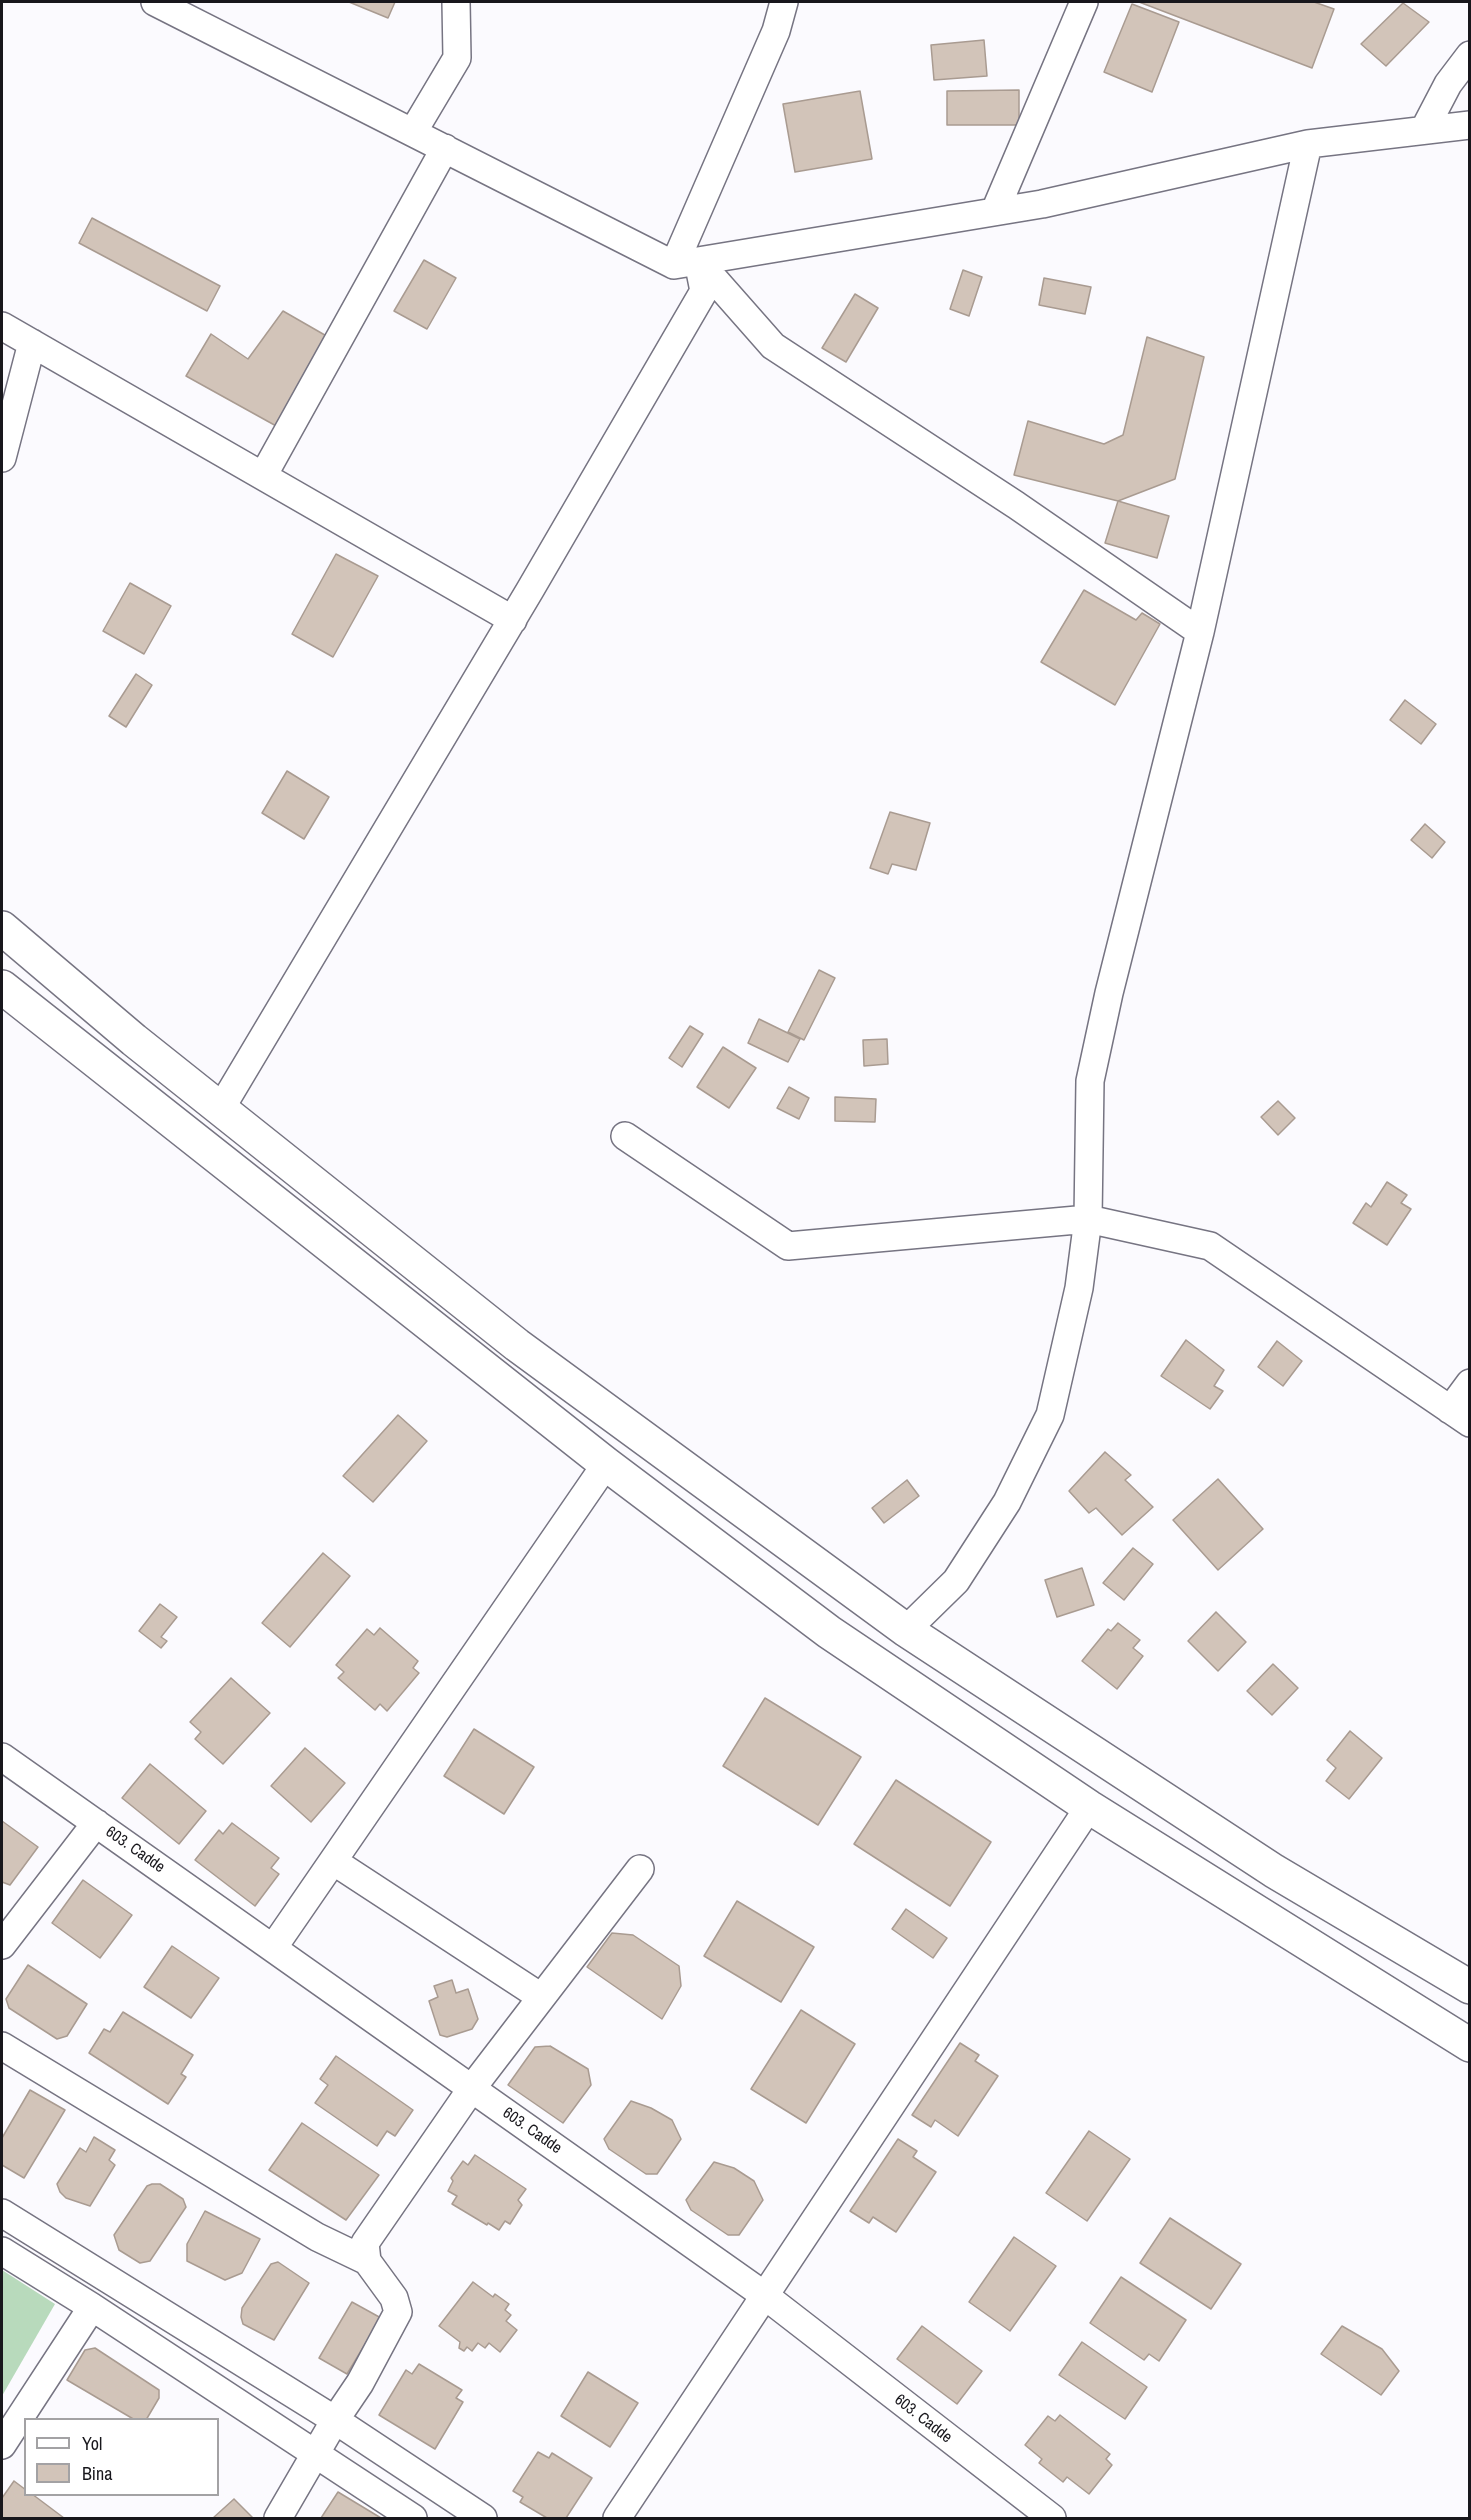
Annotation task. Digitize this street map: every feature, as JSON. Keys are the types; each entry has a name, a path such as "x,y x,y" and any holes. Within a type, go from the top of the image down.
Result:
{"main road":[{"path":"2,928 220,1108 517,1345 906,1630 1274,1871 1470,1987"},
{"path":"2,987 606,1464 829,1632 1089,1807 1470,2045"}],"street":[{"path":"156,2 412,132 686,263 773,346 1016,505 1200,632"},
{"path":"412,132 457,58 456,2"},
{"path":"686,263 776,31 784,2"},
{"path":"995,211 1084,2"},
{"path":"1424,130 1448,84 1470,56"},
{"path":"686,263 1042,204 1308,144 1470,125"},
{"path":"906,1630 956,1581 1007,1502 1050,1415 1079,1288 1088,1219 1090,1081 1109,993 1200,632 1308,144"},
{"path":"263,476 445,148"},
{"path":"220,1108 513,620 704,291 686,263"},
{"path":"2,326 513,620"},
{"path":"2,458 32,343"},
{"path":"625,1136 788,1246 1088,1219 1210,1246 1460,1417 1470,1383"},
{"path":"273,1948 606,1464"},
{"name":"603. Cadde","path":"2,1757 764,2295 1052,2518"},
{"path":"617,2518 1089,1807"},
{"path":"2,1945 96,1823"},
{"path":"333,1861 542,1997"},
{"path":"367,2261 365,2243 472,2088 640,1869"},
{"path":"2,2046 317,2237 367,2261 394,2298 398,2312 360,2383 335,2420 278,2518"},
{"path":"2,2213 335,2420 483,2518"},
{"path":"2,2251 92,2307 413,2518"},
{"path":"2,2445 92,2307"}],"green space":[{"path":"2,2270 55,2304 2,2396"}],"building":[{"path":"349,2 395,2 388,18"},
{"path":"1139,2 1314,2 1334,9 1312,68"},
{"path":"1403,3 1429,22 1386,66 1361,44"},
{"path":"1132,4 1179,22 1152,92 1104,72"},
{"path":"984,40 987,76 934,80 931,45"},
{"path":"1019,90 1019,125 947,125 947,91"},
{"path":"860,91 872,159 795,172 783,104"},
{"path":"92,218 220,286 207,311 79,243"},
{"path":"424,260 456,278 427,329 394,311"},
{"path":"963,270 982,277 969,316 950,309"},
{"path":"1044,278 1091,287 1085,314 1039,305"},
{"path":"855,294 878,308 846,362 822,348"},
{"path":"283,311 330,338 278,427 186,376 211,334 248,359"},
{"path":"1147,337 1204,357 1175,479 1118,501 1014,475 1028,421 1104,444 1123,435"},
{"path":"1118,501 1169,516 1157,558 1105,543"},
{"path":"336,554 378,576 333,657 292,634"},
{"path":"130,583 171,606 144,654 103,631"},
{"path":"1084,590 1136,620 1142,613 1160,624 1115,705 1041,662"},
{"path":"136,674 152,685 126,727 109,716"},
{"path":"1405,700 1436,724 1421,744 1390,720"},
{"path":"287,771 329,797 304,839 262,813"},
{"path":"890,812 930,823 916,870 892,864 888,874 870,868"},
{"path":"1425,824 1445,842 1432,858 1411,840"},
{"path":"819,970 835,978 804,1040 788,1032"},
{"path":"759,1019 800,1039 788,1062 748,1043"},
{"path":"690,1026 703,1034 682,1067 669,1058"},
{"path":"887,1039 888,1064 864,1066 863,1040"},
{"path":"723,1047 756,1068 729,1108 697,1087"},
{"path":"789,1087 809,1098 799,1119 777,1108"},
{"path":"835,1097 876,1099 875,1122 835,1121"},
{"path":"1278,1101 1295,1118 1278,1135 1261,1117"},
{"path":"1387,1182 1407,1195 1401,1203 1411,1209 1387,1245 1353,1223 1366,1203 1371,1207"},
{"path":"1186,1340 1224,1370 1214,1386 1223,1391 1210,1409 1161,1376"},
{"path":"1277,1341 1302,1361 1283,1386 1258,1367"},
{"path":"398,1415 427,1441 373,1502 343,1476"},
{"path":"1105,1452 1131,1475 1125,1480 1153,1507 1122,1535 1096,1508 1089,1513 1069,1491"},
{"path":"1218,1479 1263,1529 1218,1570 1173,1520"},
{"path":"907,1480 919,1496 884,1523 872,1508"},
{"path":"1133,1548 1153,1564 1124,1600 1103,1583"},
{"path":"323,1553 350,1576 290,1647 262,1623"},
{"path":"1082,1568 1094,1605 1057,1617 1045,1580"},
{"path":"160,1604 177,1617 161,1637 167,1641 161,1648 139,1631"},
{"path":"1216,1612 1246,1642 1218,1671 1188,1641"},
{"path":"1118,1623 1140,1640 1133,1648 1143,1656 1117,1689 1082,1661 1108,1629 1111,1631"},
{"path":"380,1628 418,1661 413,1668 419,1673 387,1711 380,1704 375,1710 338,1678 344,1672 336,1665 367,1629 374,1635"},
{"path":"1273,1664 1298,1688 1272,1715 1247,1691"},
{"path":"231,1678 270,1713 223,1764 195,1739 201,1732 190,1722"},
{"path":"765,1698 861,1757 818,1825 723,1766"},
{"path":"474,1729 534,1767 504,1814 444,1776"},
{"path":"1350,1731 1382,1758 1349,1799 1326,1781 1336,1768 1327,1760"},
{"path":"305,1748 345,1783 311,1822 271,1786"},
{"path":"150,1764 206,1811 179,1844 122,1798"},
{"path":"896,1780 991,1842 950,1906 854,1844"},
{"path":"2,1821 38,1847 10,1885 2,1882"},
{"path":"232,1823 279,1858 271,1868 279,1874 255,1906 195,1860 219,1830 223,1834"},
{"path":"83,1880 132,1915 100,1958 52,1923"},
{"path":"737,1901 814,1947 781,2002 704,1956"},
{"path":"906,1909 947,1938 933,1958 892,1929"},
{"path":"612,1933 633,1935 679,1966 681,1986 662,2019 587,1967"},
{"path":"172,1946 219,1978 191,2018 144,1987"},
{"path":"28,1965 87,2004 67,2036 57,2039 9,2008 6,1999"},
{"path":"452,1980 456,1993 468,1989 478,2019 472,2029 447,2037 440,2035 429,2001 438,1997 434,1986"},
{"path":"801,2010 855,2044 806,2123 751,2089"},
{"path":"123,2012 193,2055 181,2074 186,2077 168,2104 89,2053 104,2029 110,2032"},
{"path":"960,2043 979,2055 975,2061 998,2076 958,2136 935,2120 931,2127 912,2115"},
{"path":"550,2046 588,2069 591,2085 563,2123 508,2085 535,2047"},
{"path":"336,2056 413,2110 395,2136 387,2131 377,2146 315,2103 328,2085 320,2079"},
{"path":"30,2090 65,2110 24,2178 2,2165 2,2138"},
{"path":"631,2101 651,2108 672,2120 681,2139 657,2174 646,2174 609,2149 604,2139"},
{"path":"302,2123 379,2175 346,2220 269,2170"},
{"path":"1089,2131 1130,2159 1087,2221 1046,2193"},
{"path":"94,2137 115,2150 109,2160 115,2165 90,2206 66,2198 60,2192 57,2184 80,2148 86,2152"},
{"path":"898,2139 917,2151 913,2157 936,2172 896,2232 873,2217 869,2223 850,2211"},
{"path":"475,2155 526,2189 518,2200 522,2205 510,2224 505,2221 499,2230 452,2204 457,2196 448,2191 453,2181 451,2178 463,2161 468,2165"},
{"path":"714,2162 734,2168 754,2181 763,2200 739,2235 728,2235 691,2210 686,2200"},
{"path":"160,2184 183,2199 186,2207 150,2261 140,2263 119,2250 114,2235 147,2186"},
{"path":"205,2211 260,2239 242,2273 225,2280 187,2261 187,2244"},
{"path":"1170,2218 1241,2264 1211,2309 1140,2263"},
{"path":"1014,2237 1056,2266 1010,2331 969,2302"},
{"path":"278,2262 309,2283 274,2340 243,2324 241,2317 242,2308 271,2264"},
{"path":"1121,2277 1186,2320 1159,2361 1149,2354 1144,2360 1090,2323"},
{"path":"473,2282 493,2297 495,2294 509,2304 505,2310 511,2315 506,2321 517,2330 500,2352 489,2343 485,2348 478,2343 472,2351 467,2347 464,2351 459,2348 460,2342 439,2326"},
{"path":"352,2302 381,2318 347,2374 319,2358"},
{"path":"922,2326 982,2371 957,2404 897,2359"},
{"path":"1342,2326 1382,2349 1399,2371 1381,2395 1321,2354"},
{"path":"1082,2342 1147,2387 1125,2419 1059,2375"},
{"path":"95,2348 159,2390 159,2398 147,2418 132,2418 67,2380 85,2350"},
{"path":"419,2364 462,2390 456,2398 463,2402 435,2449 379,2415 406,2370 412,2374"},
{"path":"588,2372 638,2403 610,2447 561,2416"},
{"path":"1060,2415 1110,2454 1106,2459 1112,2465 1089,2494 1067,2477 1063,2482 1039,2463 1042,2459 1025,2445 1048,2416 1055,2421"},
{"path":"538,2452 549,2458 552,2453 592,2478 566,2518 547,2518 520,2502 523,2497 513,2491"},
{"path":"14,2481 24,2488 24,2496 35,2496 64,2518 2,2518 2,2498"},
{"path":"338,2492 381,2518 321,2518"},
{"path":"234,2499 253,2518 213,2518"}]}
